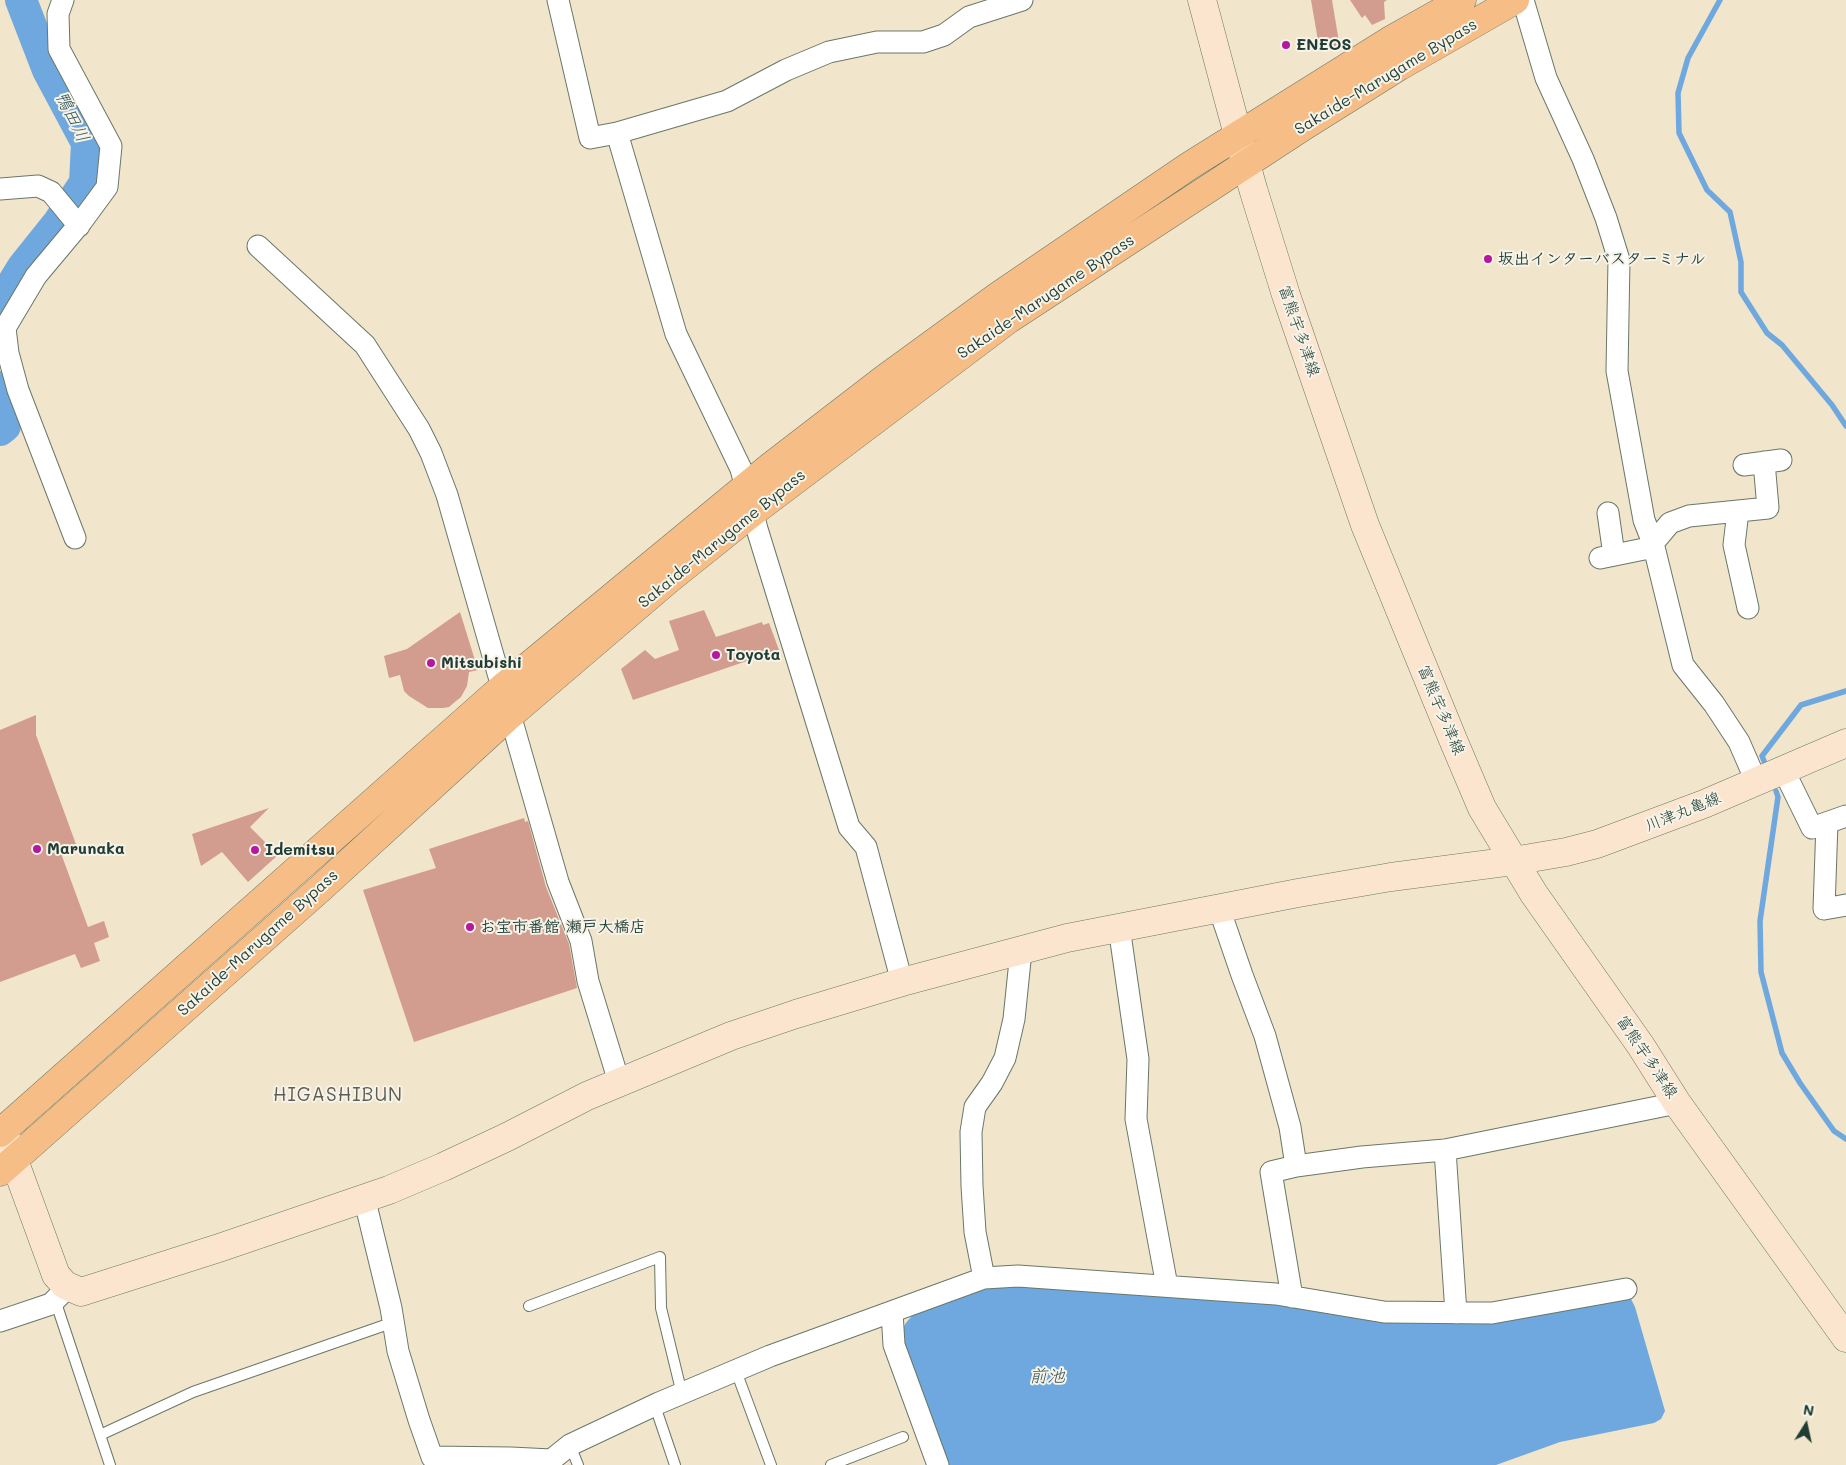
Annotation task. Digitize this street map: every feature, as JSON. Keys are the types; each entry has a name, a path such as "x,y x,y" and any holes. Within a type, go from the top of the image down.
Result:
{"highway":[{"name":"Sakaide-Marugame Bypass","path":"7,1166 322,887 510,715 660,587 749,499 884,379 998,296 1189,166 1380,46 1462,0"},
{"name":"Sakaide-Marugame Bypass","path":"1,1128 503,687 749,499 1009,319 1304,126 1394,70 1516,0"}],"main road":[{"name":"富熊宇多津線","path":"1202,0 1238,136 1286,295 1365,525 1482,808 1534,894 1641,1046 1677,1103 1846,1338"},
{"name":"川津丸亀線","path":"62,1294 81,1292 219,1248 389,1190 507,1137 587,1096 619,1082 731,1036 796,1014 902,982 1067,938 1390,877 1513,862 1597,844 1686,811 1784,771 1846,743"},
{"path":"1,1128 7,1166 56,1275 65,1285 62,1294"}],"street":[{"path":"558,0 590,138 617,133 727,101 786,70 829,52 877,42 923,42 944,35 969,17 1022,0"},
{"path":"1522,0 1546,78 1583,159 1606,218 1619,260 1616,371 1644,520 1653,543 1684,665 1714,704 1739,742 1756,781"},
{"path":"60,1 58,14 59,49 111,146 107,187 79,226 36,276 5,328 8,353 18,390 75,538"},
{"path":"617,133 676,334 741,468 849,827 866,847 902,982"},
{"path":"0,189 38,186 51,192 79,226"},
{"path":"258,246 365,345 419,428 431,453 447,495 558,882 581,941 588,982 619,1082"},
{"path":"1608,513 1607,556 1649,548 1670,523 1689,516 1768,508 1763,462"},
{"path":"1738,511 1734,545 1748,608"},
{"path":"1784,771 1812,828 1836,820 1824,909 1846,905"},
{"path":"1219,908 1265,1036 1290,1127 1296,1166"},
{"path":"1119,927 1138,1059 1136,1119 1167,1286"},
{"path":"984,1278 975,1232 971,1132 975,1107 992,1083 1005,1058 1014,1019 1021,951"},
{"path":"1292,1297 1271,1172 1296,1166 1362,1157 1445,1150 1677,1103"},
{"path":"1445,1150 1456,1313"},
{"path":"364,1197 394,1322 398,1351 419,1420 434,1461 510,1458 548,1463 570,1445 736,1370 984,1278 1018,1276 1167,1286 1292,1297 1384,1312 1492,1313 1626,1289"},
{"path":"0,1321 51,1304 62,1294"},
{"path":"892,1312 894,1345 938,1465"}],"lane":[{"path":"529,1306 660,1257 661,1308 682,1394"},
{"path":"62,1294 100,1435 110,1465"},
{"path":"100,1435 193,1392 394,1322"},
{"path":"736,1370 770,1465"},
{"path":"655,1406 675,1465"},
{"path":"831,1465 903,1437"},
{"path":"570,1445 578,1465"}],"water":[{"name":"前池","path":"1027,1285 1230,1300 1301,1308 1396,1323 1489,1324 1631,1299 1635,1307 1665,1411 1661,1419 1654,1423 1560,1442 1496,1465 949,1465 901,1342 904,1328 912,1316 977,1288"}],"building":[{"path":"1311,0 1332,0 1340,48 1320,52"},
{"path":"1350,0 1387,0 1384,2 1385,19 1372,25 1365,15 1362,18"},
{"name":"Toyota","path":"704,610 716,637 762,622 763,625 769,623 779,650 633,700 621,669 645,650 655,659 679,650 669,621"},
{"name":"Mitsubishi","path":"460,612 478,670 469,672 467,686 461,697 449,707 428,708 404,691 400,675 389,678 384,656 407,649"},
{"name":"Marunaka","path":"36,715 36,735 77,847 62,856 88,927 104,921 109,937 94,943 100,961 81,968 75,954 0,982 0,730"},
{"path":"269,808 250,827 278,855 248,882 222,852 201,866 192,834"},
{"name":"お宝市番館 瀬戸大橋店","path":"524,818 525,822 528,821 546,887 569,944 577,988 414,1042 363,890 436,868 429,849"}],"waterway":[{"name":"鴨田川","path":"0,304 23,267 59,222 85,183 87,143 48,70 21,0"},
{"path":"1720,0 1688,58 1678,93 1679,133 1707,190 1730,212 1741,262 1741,292 1767,333 1782,345 1832,405 1846,426"},
{"name":"鴨田川","path":"0,387 7,406 5,426 0,430"},
{"path":"1764,761 1762,756 1801,705 1846,691"},
{"path":"1776,791 1778,797 1760,921 1761,972 1782,1053 1800,1083 1834,1131 1846,1139"}],"place":[{"name":"ENEOS","path":"1286,45"},
{"name":"坂出インターバスターミナル","path":"1488,259"},
{"name":"Toyota","path":"716,655"},
{"name":"Mitsubishi","path":"431,663"},
{"name":"Marunaka","path":"37,849"},
{"name":"Idemitsu","path":"255,850"},
{"name":"お宝市番館 瀬戸大橋店","path":"470,927"}],"district":[{"name":"HIGASHIBUN","path":"338,1095"}]}
